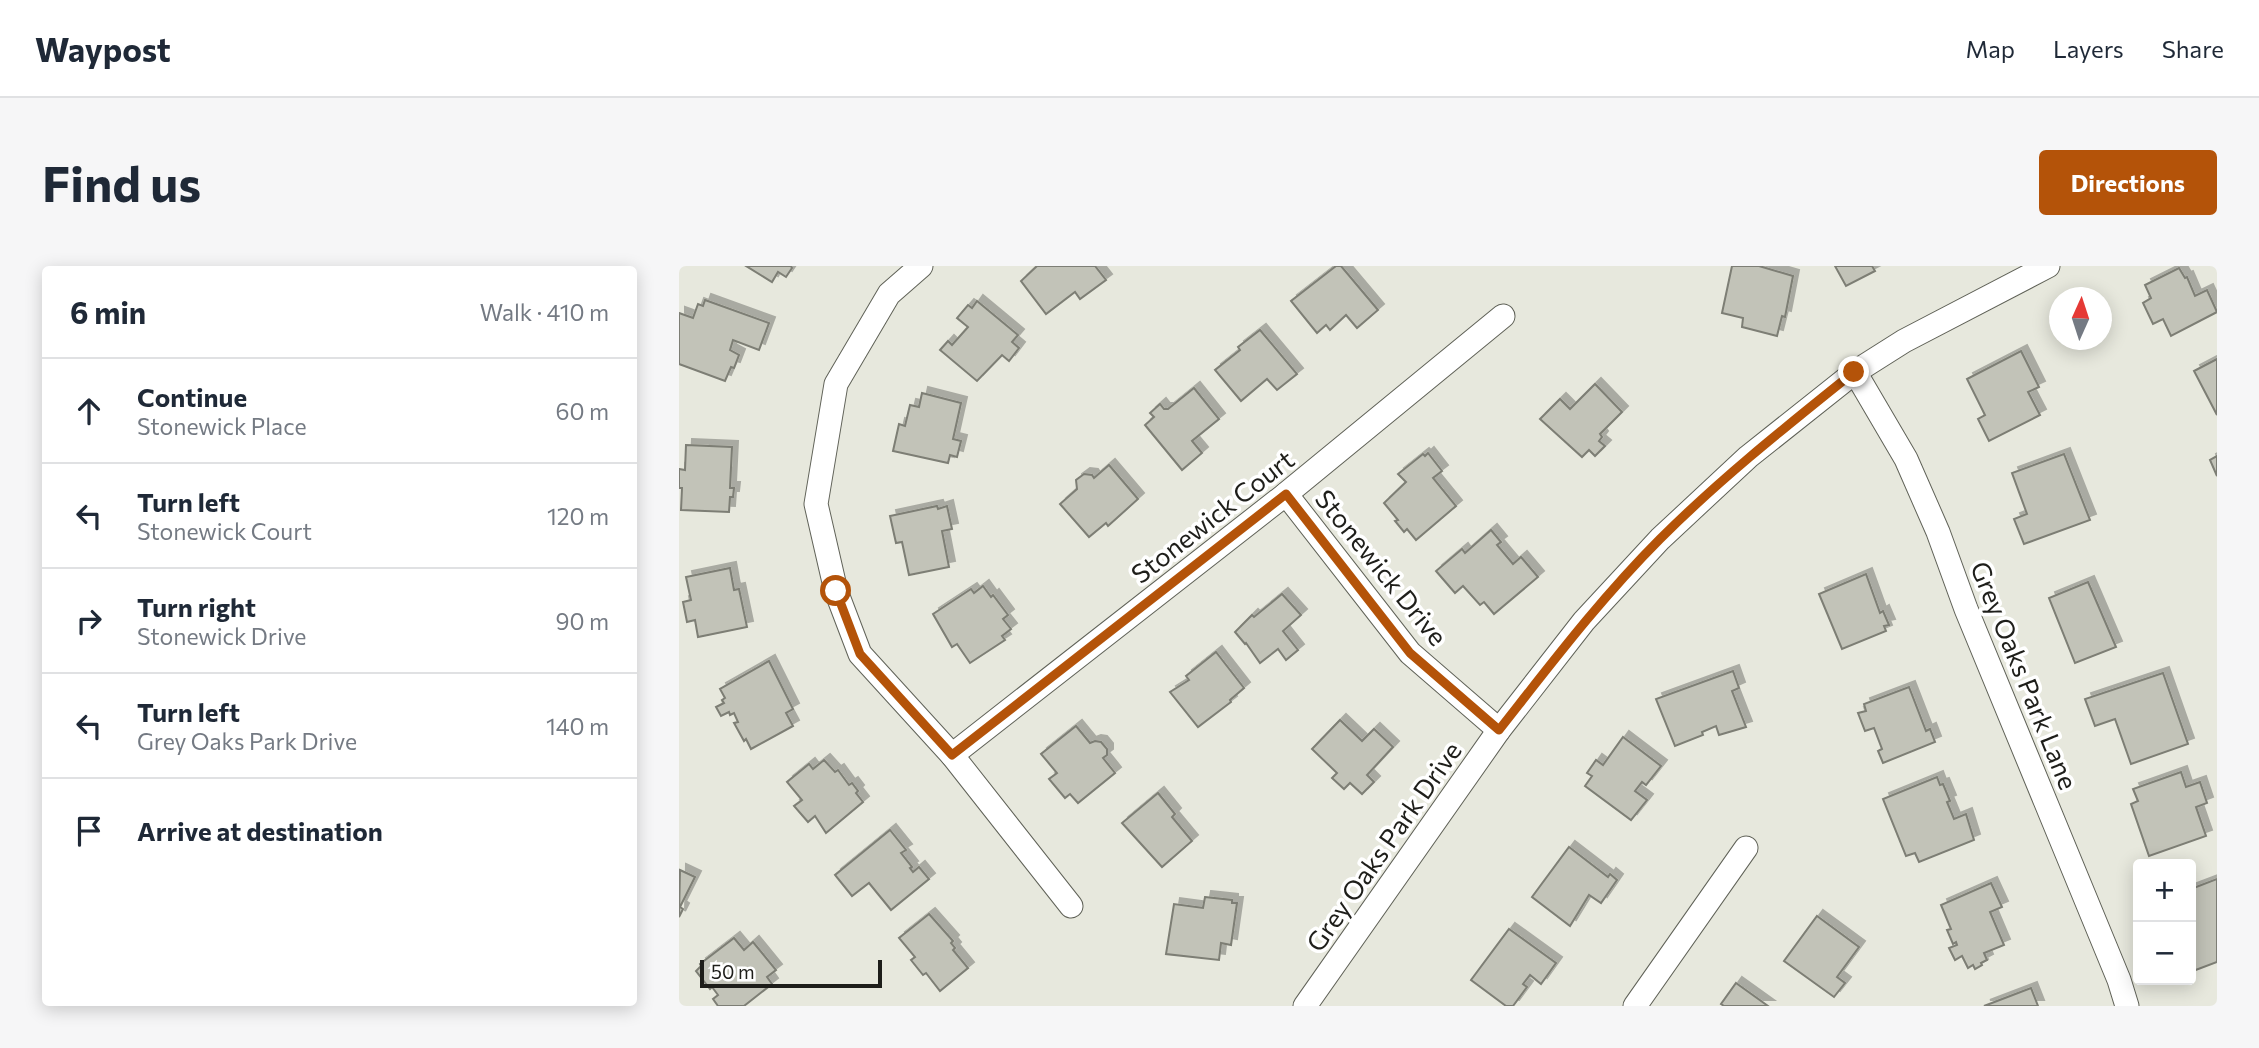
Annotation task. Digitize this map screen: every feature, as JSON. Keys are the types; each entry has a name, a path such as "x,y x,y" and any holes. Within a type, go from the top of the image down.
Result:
{"street":[{"path":"921,266 889,294 836,384 816,504 836,591 860,654 952,755 1071,906"},
{"name":"Grey Oaks Park Drive","path":"1305,1006 1499,730 1584,621 1660,539 1748,457 1854,372 1904,341 2049,266"},
{"name":"Stonewick Court","path":"952,755 1286,494 1503,316"},
{"name":"Grey Oaks Park Lane","path":"1854,372 1906,459 1938,532 2119,979 2127,1006"},
{"name":"Stonewick Drive","path":"1286,494 1410,653 1499,730"},
{"path":"1635,1006 1746,848"}],"building":[{"path":"746,266 792,268 786,277 778,272 772,282"},
{"path":"1037,266 1095,266 1106,280 1080,299 1075,292 1046,314 1021,281"},
{"path":"1336,266 1341,266 1378,310 1357,328 1346,315 1330,330 1326,325 1317,333 1291,301"},
{"path":"1732,266 1759,266 1793,276 1785,317 1782,316 1777,336 1742,327 1743,318 1722,313"},
{"path":"1835,266 1872,266 1875,271 1846,286"},
{"path":"2179,268 2185,278 2187,277 2195,296 2207,290 2217,312 2171,336 2163,319 2153,324 2143,303 2151,298 2145,285"},
{"path":"705,300 769,323 759,350 733,340 730,350 739,355 725,381 679,364 679,313 693,318 698,304 703,306"},
{"path":"977,301 1018,335 1012,342 1019,348 1009,361 1002,355 977,381 940,350 948,341 952,345 968,327 957,318 968,305 972,308"},
{"path":"1260,330 1297,374 1277,390 1267,379 1241,401 1215,370"},
{"path":"2021,351 2039,387 2028,392 2040,415 1989,441 1978,419 1985,415 1967,379"},
{"path":"2217,359 2217,415 2194,371"},
{"path":"1595,384 1622,412 1600,434 1602,437 1599,441 1605,446 1595,456 1589,450 1582,457 1540,419 1560,399 1570,409"},
{"path":"1194,388 1219,419 1192,441 1202,453 1182,470 1145,425 1154,417 1150,413 1160,404 1164,409 1168,409"},
{"path":"922,393 961,403 953,439 961,441 957,457 950,455 948,463 893,451 899,424 905,426 910,405 919,407"},
{"path":"686,445 732,447 730,488 734,488 729,512 681,510 679,469 685,470"},
{"path":"1428,453 1442,471 1433,478 1456,506 1416,540 1407,529 1404,532 1384,503 1406,482 1398,474"},
{"path":"2064,454 2090,520 2024,544 2014,519 2027,514 2012,473"},
{"path":"2217,456 2217,476 2210,460"},
{"path":"1109,465 1138,499 1108,526 1106,523 1089,537 1060,504 1077,489 1076,480 1084,474 1094,478"},
{"path":"937,506 938,509 947,506 952,529 942,531 949,567 909,575 902,542 896,543 890,516"},
{"path":"1491,530 1501,542 1497,545 1513,564 1521,557 1538,577 1494,614 1484,602 1480,605 1463,586 1455,593 1436,571 1462,549 1465,553"},
{"path":"730,568 734,590 739,589 747,627 698,637 695,620 687,622 683,602 691,600 686,577"},
{"path":"1866,574 1880,613 1883,611 1889,625 1884,626 1886,631 1842,649 1819,594"},
{"path":"2088,582 2116,647 2075,663 2049,598"},
{"path":"983,586 1008,615 1003,619 1011,629 1002,636 1005,640 970,663 957,644 952,647 933,614 971,589 974,593"},
{"path":"1282,594 1301,615 1283,631 1298,650 1286,660 1278,649 1260,663 1235,632 1252,615 1254,617"},
{"path":"1216,652 1244,688 1231,702 1198,727 1170,692 1189,680 1186,676"},
{"path":"769,661 793,709 786,713 793,726 751,749 734,723 738,722 734,713 721,716 716,707 724,703 722,700 725,698 720,689"},
{"path":"1733,671 1739,688 1732,691 1746,727 1719,735 1716,726 1702,732 1703,735 1675,746 1656,699"},
{"path":"2163,673 2188,744 2131,764 2115,719 2095,726 2085,699"},
{"path":"1909,687 1926,731 1930,729 1935,742 1883,763 1878,751 1882,749 1874,728 1865,731 1858,713 1866,711 1864,704"},
{"path":"1340,720 1362,741 1374,729 1393,747 1367,775 1374,782 1362,794 1350,783 1344,789 1332,778 1337,773 1312,749"},
{"path":"1076,726 1090,743 1101,742 1107,749 1107,755 1103,758 1115,773 1078,803 1070,794 1065,798 1049,779 1057,773 1041,754"},
{"path":"1623,737 1661,766 1646,785 1642,782 1635,791 1647,800 1631,820 1585,786 1592,776 1587,773 1596,760 1603,765"},
{"path":"824,760 835,772 838,770 849,785 852,783 863,802 826,833 815,816 808,822 794,806 802,800 787,782 809,764 813,769"},
{"path":"2181,772 2186,787 2200,782 2207,803 2196,807 2206,836 2149,856 2131,804 2138,801 2133,789"},
{"path":"1937,777 1950,801 1947,802 1954,819 1966,814 1974,840 1919,862 1915,853 1906,856 1883,799"},
{"path":"1158,793 1175,814 1172,817 1192,841 1162,867 1122,823"},
{"path":"890,830 906,850 901,853 913,872 919,867 929,879 891,910 869,883 852,896 835,875"},
{"path":"1569,847 1608,877 1610,874 1617,880 1601,903 1589,895 1570,926 1532,897"},
{"path":"680,870 695,877 680,907 683,909 679,917"},
{"path":"2217,879 2217,962 2196,970 2196,922 2196,887"},
{"path":"1991,883 2002,907 1990,912 2004,945 1984,953 1987,960 1981,963 1982,965 1975,969 1973,965 1968,968 1962,956 1955,960 1949,948 1957,945 1956,942 1953,944 1947,930 1951,929 1941,905"},
{"path":"1205,897 1237,903 1231,945 1221,943 1219,960 1166,954 1174,904 1203,908"},
{"path":"929,914 953,941 953,950 968,968 940,991 911,960 915,957 899,938"},
{"path":"1817,916 1859,947 1837,977 1845,983 1834,997 1784,961"},
{"path":"1509,929 1556,963 1541,984 1530,975 1523,984 1527,987 1513,1006 1506,1006 1471,980"},
{"path":"734,938 744,950 753,942 776,970 767,977 772,984 744,1006 718,1006 713,999 718,995 696,971 700,964"},
{"path":"1736,983 1768,1006 1721,1004"},
{"path":"2031,988 2038,1006 1984,1006"}],"route":[{"path":"836,591 860,654 952,755 1286,494 1410,653 1499,730 1584,621 1660,539 1748,457 1854,372"}]}
